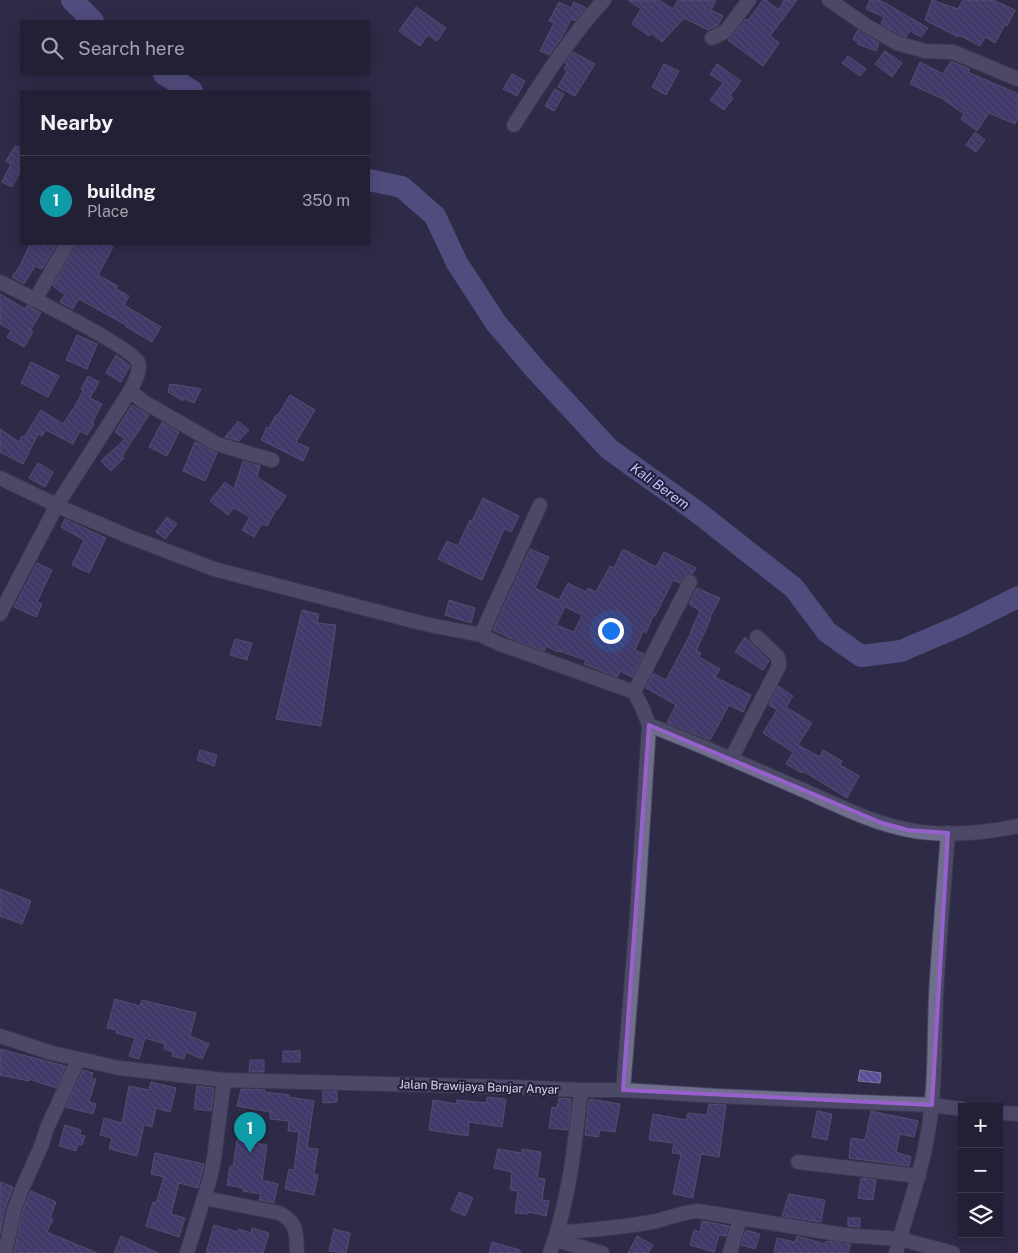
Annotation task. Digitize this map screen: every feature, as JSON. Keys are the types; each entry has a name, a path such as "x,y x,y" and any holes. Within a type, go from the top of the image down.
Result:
{"street":[{"path":"712,38 726,31 749,0"},
{"path":"830,0 867,26 897,43 925,51 953,52 1018,79"},
{"path":"514,125 552,65 597,2"},
{"path":"35,300 66,245"},
{"path":"0,282 103,336 138,361 136,380 57,505 0,614"},
{"path":"130,391 144,402 217,444 272,460"},
{"path":"0,478 130,537 214,569 425,624 481,635 500,644 634,692 649,725 637,915 623,1090"},
{"path":"481,635 540,505"},
{"path":"634,692 690,582"},
{"path":"732,759 780,666 778,657 757,637"},
{"path":"649,725 882,823 908,830 931,833 969,833 1018,826"},
{"path":"896,1253 918,1176 932,1105 938,965 948,833"},
{"name":"Jalan Brawijaya Banjar Anyar","path":"0,1036 52,1054 118,1068 224,1080 623,1090 932,1105 958,1108"},
{"path":"5,1253 14,1210 47,1128 78,1060"},
{"path":"188,1252 205,1198 214,1160 224,1080"},
{"path":"554,1242 574,1158 581,1090"},
{"path":"1003,1113 1018,1114"},
{"path":"798,1162 918,1176"},
{"path":"205,1198 279,1213 290,1218 295,1227 297,1253"},
{"path":"554,1242 698,1211 844,1235 900,1239 953,1253"},
{"path":"730,1253 740,1218"},
{"path":"554,1242 602,1253"}],"highlighted area":[{"path":"649,725 882,823 908,830 948,833 932,1105 623,1090"}],"building":[{"path":"628,0 659,0 673,9 678,0 716,0 711,10 723,16 718,25 708,30 684,18 662,42 651,33 649,36 632,24 641,9"},
{"path":"763,0 766,0 779,10 784,0 797,0 770,36 779,43 763,66 728,40 746,19 748,20"},
{"path":"870,0 879,0 928,28 921,37 910,31 906,37 900,35 881,24 884,17 866,9"},
{"path":"932,0 958,9 963,0 993,0 1015,10 995,43 985,37 980,46 925,20"},
{"path":"559,2 571,8 574,2 586,8 575,21 571,19 562,37 549,55 540,51 554,23 549,21"},
{"path":"416,7 446,28 437,41 428,35 420,46 399,31"},
{"path":"858,30 879,43 876,51 857,44 858,42 853,39"},
{"path":"885,51 902,63 892,77 875,64"},
{"path":"573,52 595,64 575,96 558,87 567,71 564,69 567,64 565,63"},
{"path":"848,56 866,69 860,76 842,63"},
{"path":"951,61 970,69 968,72 1018,94 1018,117 1015,124 989,113 977,131 961,119 964,114 943,99 910,84 920,62 943,74"},
{"path":"664,64 679,71 666,95 652,87"},
{"path":"717,64 741,81 730,96 733,98 724,110 710,100 723,83 710,74"},
{"path":"512,74 525,81 517,96 503,89"},
{"path":"555,89 564,94 554,111 545,106"},
{"path":"975,132 985,140 976,152 966,145"},
{"path":"15,146 20,148 20,172 12,187 2,182 11,164 6,161"},
{"path":"30,245 56,245 42,269 35,266 24,284 12,277 20,266"},
{"path":"75,245 109,245 113,247 98,275 118,286 116,289 129,296 124,305 161,327 152,342 79,299 73,309 60,302 65,295 53,286"},
{"path":"0,294 25,309 27,305 41,313 30,331 33,332 24,347 7,337 11,330 0,324"},
{"path":"77,335 97,344 87,369 66,360"},
{"path":"116,355 130,366 121,382 106,373"},
{"path":"31,362 59,376 48,397 21,383"},
{"path":"88,376 99,382 90,398 102,404 92,423 94,424 87,435 80,431 73,444 46,430 42,436 38,434 23,464 0,452 0,429 19,442 41,410 63,424 83,391 81,389"},
{"path":"170,384 201,389 194,403 183,398 183,401 168,392"},
{"path":"290,395 315,410 296,442 309,448 303,461 261,440 267,427 269,428"},
{"path":"132,405 149,415 122,456 124,458 111,471 101,461 125,439 115,432"},
{"path":"238,421 249,430 239,441 225,437"},
{"path":"162,422 179,432 167,456 149,447"},
{"path":"195,442 217,453 205,481 183,471"},
{"path":"243,461 260,466 257,477 286,496 267,526 262,524 254,537 242,530 250,517 234,508 228,515 210,501 225,482 234,489"},
{"path":"38,463 53,472 45,487 29,478"},
{"path":"483,498 519,516 511,532 504,529 482,580 438,559 447,541 458,546"},
{"path":"167,517 177,524 165,539 156,532"},
{"path":"65,519 106,538 89,573 72,565 84,540 61,527"},
{"path":"530,549 549,557 535,588 559,600 568,583 586,592 588,588 596,592 610,566 614,568 623,549 656,567 664,552 696,568 692,574 685,575 680,583 673,580 646,633 643,631 635,650 644,654 632,677 620,671 617,677 584,664 586,660 558,652 546,646 544,651 493,630","holes":["565,607 582,615 574,632 556,625"]},
{"path":"37,563 52,570 37,602 42,604 36,617 14,607"},
{"path":"697,588 720,598 696,651 701,653 699,657 720,669 715,677 751,695 743,712 729,705 710,740 667,723 676,705 646,688 653,673 666,680 691,633 700,611 689,604"},
{"path":"449,600 475,608 471,623 445,615"},
{"path":"302,610 319,614 317,623 336,625 321,726 276,719"},
{"path":"745,637 769,661 763,670 735,652"},
{"path":"235,639 252,643 247,660 230,655"},
{"path":"778,686 793,696 786,707 812,723 798,745 820,757 823,750 842,761 840,765 859,776 847,798 803,771 802,773 786,764 793,752 763,733 777,710 769,705"},
{"path":"200,750 217,755 214,766 197,760"},
{"path":"0,889 31,901 22,924 0,916"},
{"path":"115,999 140,1006 142,1000 196,1013 190,1036 209,1044 202,1059 186,1052 184,1059 172,1056 173,1052 164,1049 165,1044 145,1038 139,1059 129,1056 135,1038 116,1033 117,1030 107,1028"},
{"path":"0,1049 66,1066 56,1088 29,1079 29,1081 0,1075"},
{"path":"283,1051 300,1051 300,1062 283,1062"},
{"path":"250,1060 264,1060 264,1072 249,1072"},
{"path":"83,1070 93,1073 91,1078 96,1079 89,1102 96,1104 93,1114 66,1107"},
{"path":"860,1070 881,1073 880,1083 858,1081"},
{"path":"151,1082 176,1088 170,1112 156,1108 152,1127 144,1125 137,1156 109,1149 112,1138 100,1135 104,1118 122,1123 129,1086 149,1090"},
{"path":"197,1086 214,1088 211,1111 194,1109"},
{"path":"241,1089 265,1090 265,1092 314,1101 307,1148 318,1149 314,1174 318,1175 314,1195 285,1189 289,1169 294,1170 299,1132 288,1131 289,1121 270,1119 270,1112 237,1106"},
{"path":"323,1091 337,1091 337,1102 323,1103"},
{"path":"487,1097 506,1099 502,1127 469,1122 468,1136 429,1130 433,1100 457,1104 457,1100 486,1103"},
{"path":"559,1098 571,1099 568,1130 549,1128 552,1107 557,1108"},
{"path":"589,1099 620,1104 615,1132 600,1130 598,1137 585,1135"},
{"path":"709,1104 726,1105 719,1157 701,1154 693,1198 673,1194 681,1154 672,1153 674,1143 649,1140 653,1114 686,1120 688,1113 707,1115"},
{"path":"817,1111 832,1114 827,1140 812,1137"},
{"path":"871,1111 918,1121 914,1137 900,1134 896,1152 911,1157 909,1166 849,1158 851,1138 865,1140"},
{"path":"65,1125 81,1130 80,1135 85,1136 82,1145 78,1144 76,1151 59,1146"},
{"path":"237,1140 267,1145 262,1180 278,1184 274,1203 259,1200 261,1194 243,1191 243,1188 227,1185 230,1166 233,1167"},
{"path":"498,1149 522,1153 522,1149 541,1152 537,1178 545,1179 542,1200 549,1201 546,1216 529,1212 528,1214 515,1213 518,1191 510,1190 512,1172 494,1168"},
{"path":"155,1153 204,1164 198,1188 179,1183 171,1214 185,1218 179,1237 146,1226 153,1202 156,1203 164,1177 151,1174"},
{"path":"861,1178 876,1180 873,1200 858,1198"},
{"path":"0,1182 13,1187 5,1208 0,1234"},
{"path":"31,1191 56,1202 50,1218 53,1219 47,1232 97,1253 14,1253 22,1212"},
{"path":"459,1192 473,1198 465,1216 451,1210"},
{"path":"789,1194 825,1200 821,1222 782,1216"},
{"path":"848,1218 860,1218 860,1227 848,1226"},
{"path":"702,1221 729,1226 726,1236 719,1235 714,1252 690,1245 694,1230 700,1232"},
{"path":"214,1225 238,1232 238,1229 251,1233 252,1228 269,1233 263,1253 206,1253"},
{"path":"334,1229 350,1233 346,1253 329,1251"},
{"path":"746,1230 760,1234 755,1249 741,1245"},
{"path":"121,1236 158,1253 114,1253"},
{"path":"637,1236 653,1245 648,1253 628,1253"},
{"path":"797,1236 825,1244 826,1241 851,1244 848,1253 774,1253 777,1238 795,1242"},
{"path":"492,1242 520,1250 520,1253 489,1253"}],"waterway":[{"name":"Kali Berem","path":"72,0 92,20"},
{"name":"Kali Berem","path":"166,75 190,90"},
{"name":"Kali Berem","path":"370,180 402,187 435,216 457,263 496,323 536,370 609,449 700,514 794,588 827,632 861,656 901,651 962,625 1018,597"}],"place":[{"name":"buildng","path":"250,1153"}]}
